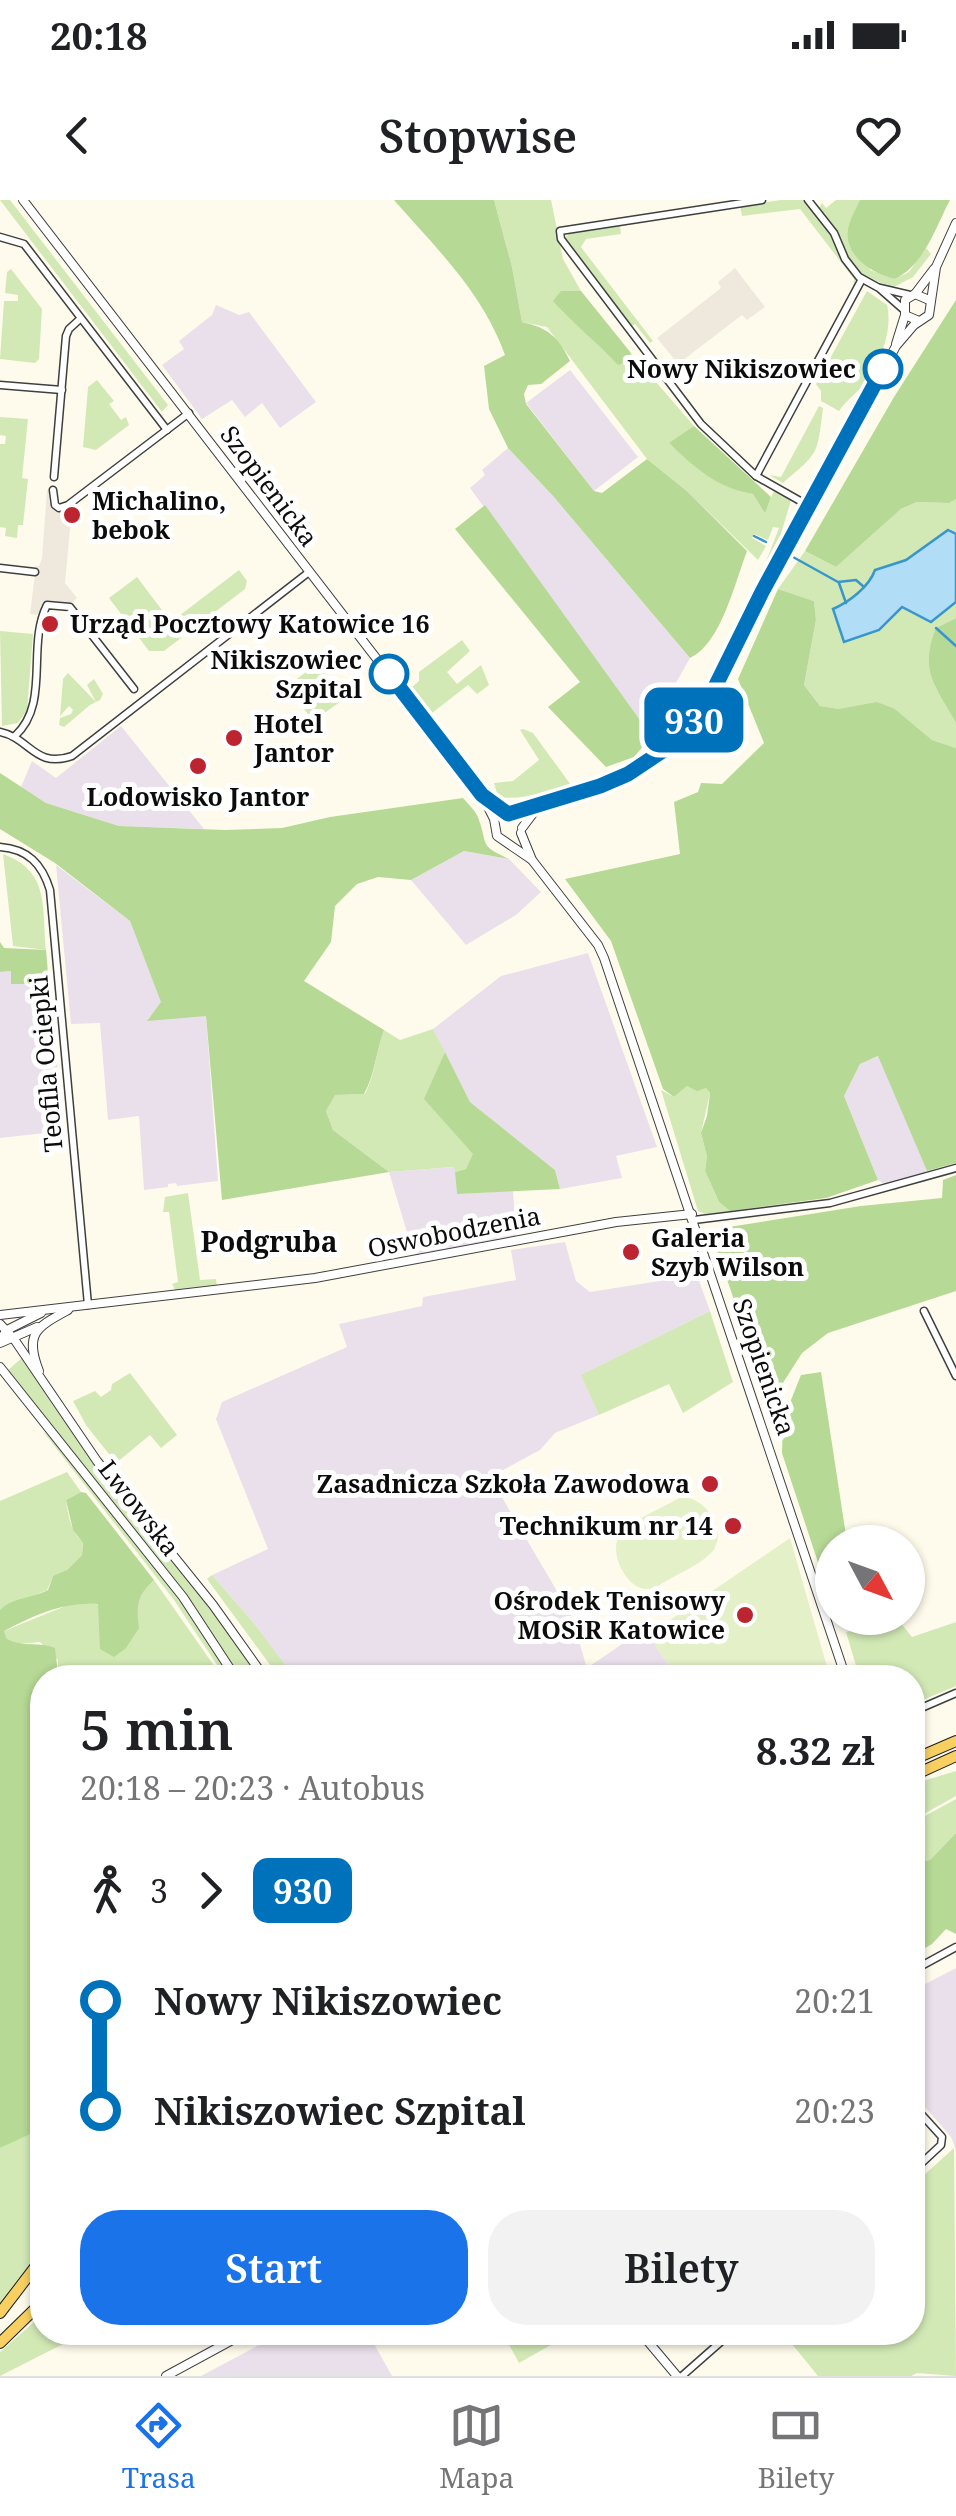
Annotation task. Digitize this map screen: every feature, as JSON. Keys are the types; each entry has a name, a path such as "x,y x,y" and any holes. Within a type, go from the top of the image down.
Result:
{"main road":[{"path":"925,1754 956,1741"},
{"path":"925,1770 956,1756"},
{"path":"0,2313 30,2274"},
{"path":"0,2343 30,2314"}],"street":[{"name":"Szopienicka","path":"23,200 482,795 495,824"},
{"path":"762,200 560,231 562,243 701,424 756,476 808,506"},
{"path":"808,200 862,279 919,321"},
{"path":"541,804 515,840 507,842 496,836 495,824 500,817 541,804 600,786 660,754 684,732 712,693 896,346 929,315 936,267 956,223"},
{"path":"0,237 24,244 167,430"},
{"path":"896,346 905,300 936,267"},
{"path":"756,476 862,279"},
{"path":"879,288 929,300"},
{"path":"54,478 66,332 80,319"},
{"path":"0,385 62,390"},
{"path":"53,490 58,508 78,498 188,413"},
{"path":"0,568 35,572"},
{"path":"0,732 14,736 43,758 67,758 137,693 309,572"},
{"path":"14,736 33,708 39,628 47,605 70,607 137,693"},
{"name":"Szopienicka","path":"482,795 510,814"},
{"path":"510,814 519,820 521,831"},
{"name":"Szopienicka","path":"521,831 532,860"},
{"name":"Szopienicka","path":"507,842 532,860 604,958 842,1665"},
{"name":"Teofila Ociepki","path":"0,847 31,857 50,890 88,1306"},
{"path":"692,1217 830,1204 956,1168"},
{"name":"Oswobodzenia","path":"0,1315 377,1268 616,1222 692,1217"},
{"path":"3,1327 0,1341 14,1339 74,1307"},
{"name":"Oswobodzenia","path":"3,1327 45,1311"},
{"path":"924,1312 956,1376"},
{"name":"Lwowska","path":"41,1325 34,1332 32,1350 46,1384"},
{"name":"Lwowska","path":"3,1327 97,1461 213,1605 255,1665"},
{"name":"Lwowska","path":"1,1366 183,1596 228,1665"},
{"path":"925,1706 956,1693"},
{"path":"925,1964 956,1947"},
{"path":"925,2119 942,2138 942,2146 925,2161"},
{"path":"166,2376 223,2345"},
{"path":"652,2345 680,2376 717,2345"}],"shaded area":[{"path":"735,268 765,307 747,320 742,315 678,364 657,338 721,288 718,282"},
{"path":"216,305 239,315 249,312 316,402 280,428 262,403 245,417 232,400 202,419 162,365 184,349 179,341 212,315"},
{"path":"570,370 638,457 594,491 526,403"},
{"path":"508,448 690,658 654,722 645,727 470,488 485,475 482,470"},
{"path":"47,490 53,508 75,515 71,519 65,583 77,598 70,604 48,603 37,615 30,614 36,566 42,558"},
{"path":"121,726 204,829 119,826 46,803 21,787 32,761 56,778"},
{"path":"464,851 509,859 541,892 516,915 466,945 411,880"},
{"path":"56,865 130,921 162,1003 148,1019 206,1015 218,1181 177,1186 176,1183 144,1190 139,1116 108,1120 100,1023 71,1024"},
{"path":"588,953 657,1147 616,1156 622,1178 560,1189 555,1170 470,1102 433,1029 501,976"},
{"path":"11,971 12,984 49,984 64,1131 0,1138 0,972"},
{"path":"879,1056 927,1171 895,1191 878,1180 844,1096 860,1064"},
{"path":"455,1167 457,1194 513,1191 516,1237 414,1256 389,1172"},
{"path":"565,1242 576,1281 590,1292 697,1275 710,1311 582,1375 599,1415 555,1433 540,1450 490,1477 571,1615 586,1665 284,1665 212,1575 268,1549 216,1419 222,1402 347,1347 339,1324 422,1306 423,1297 516,1280 511,1250"},
{"path":"644,1629 669,1665 591,1665"},
{"path":"956,1968 956,2150 951,2137 925,2107 925,1984"},
{"path":"259,2345 375,2345 392,2376 201,2376"}],"green space":[{"path":"0,200 10,200 168,405 162,412"},
{"path":"394,200 494,200 522,322 551,334 570,361 541,384 528,385 524,394 526,404 594,491 602,493 647,459 688,492 747,551 718,626 701,651 690,658 508,448 489,409 484,366 505,355 496,333 457,272"},
{"path":"494,200 551,200 563,259 581,291 561,291 560,309 618,364 624,363 631,353 694,426 670,444 718,482 753,494 765,511 774,491 791,500 781,534 765,564 779,528 773,527 768,540 754,534 752,538 766,546 758,560 688,492 647,459 547,327 522,322"},
{"path":"805,200 835,240 856,278 853,288 854,279 800,209 742,216 740,206"},
{"path":"836,200 860,200 870,270 895,279 909,272 926,248 931,254 913,277 892,288 860,273 819,208 822,203 826,208"},
{"path":"860,200 950,200 922,255 895,279 869,268 851,248 849,226"},
{"path":"620,225 621,234 586,239 581,247 653,341 650,343 635,324 630,327 565,239 569,233"},
{"path":"11,269 42,309 39,359 35,363 0,359 4,301 18,301 18,295 5,293 7,272"},
{"path":"561,291 581,291 631,353 624,363 618,365 553,301"},
{"path":"867,291 887,305 887,334 871,373 839,411 821,401 816,384"},
{"path":"956,300 956,499 949,503 917,502 901,509 836,567 805,551 894,397"},
{"path":"97,380 114,401 109,404 121,420 126,417 129,425 96,450 83,447 88,387"},
{"path":"819,406 823,408 819,436 810,458 783,483 769,475 781,477"},
{"path":"0,417 28,419 22,478 28,479 23,525 18,525 17,538 5,536 6,528 0,527 0,444 5,444 6,436 0,435"},
{"path":"694,426 771,497 765,513 753,494 718,482 669,443"},
{"path":"956,499 956,618 936,628 935,686 956,723 956,748 932,740 895,709 820,706 804,685 816,620 814,601 778,589 805,551 836,567 901,509 917,502 948,503"},
{"path":"485,505 645,727 650,738 634,757 606,767 548,707 580,682 455,529"},
{"path":"239,570 247,581 245,589 164,651 149,651 109,598 137,577 171,622"},
{"path":"778,589 814,601 816,620 804,685 820,706 839,709 877,702 895,709 932,740 956,748 956,1163 927,1171 878,1056 860,1064 844,1096 878,1180 826,1198 730,1211 719,1202 705,1171 707,1156 701,1133 710,1093 706,1088 697,1091 687,1086 674,1097 663,1089 611,941 565,879 680,854 674,802 698,792 701,783 722,784 764,743 738,679"},
{"path":"956,618 956,723 936,688 929,656 936,628"},
{"path":"0,631 33,634 27,710 18,723 2,726"},
{"path":"462,640 470,651 447,672 457,684 481,665 489,685 477,694 468,685 432,713 412,687 419,681 419,672"},
{"path":"318,663 336,687 329,695 340,688 347,697 313,721 296,698 300,694 289,685"},
{"path":"68,673 96,702 64,727 59,725 60,718 73,710 69,706 60,716 63,679"},
{"path":"94,679 103,694 96,702 87,685"},
{"path":"520,730 533,733 571,785 526,796 498,797 494,783 513,781 539,760"},
{"path":"0,773 46,803 119,826 282,828 330,817 463,798 478,817 486,844 509,859 464,851 411,880 378,877 357,884 335,906 331,942 304,981 384,1030 364,1094 335,1095 326,1111 333,1130 389,1172 222,1200 206,1016 147,1021 161,1002 130,921 55,863 0,829"},
{"path":"3,854 29,870 41,892 46,950 13,946"},
{"path":"0,942 4,948 46,950 49,984 11,984 11,971 0,972"},
{"path":"433,1029 445,1052 425,1099 474,1154 466,1169 455,1172 454,1167 389,1172 333,1130 326,1111 334,1095 365,1094 384,1030 400,1040"},
{"path":"445,1052 470,1102 555,1170 560,1189 457,1194 455,1172 466,1169 473,1154 424,1099"},
{"path":"687,1086 706,1088 710,1093 701,1133 707,1156 705,1171 719,1202 730,1211 698,1211 661,1090 674,1097"},
{"path":"956,1175 956,1291 828,1333 802,1353 774,1397 766,1393 710,1230 861,1206 942,1198 943,1180"},
{"path":"188,1193 200,1280 216,1279 217,1287 176,1291 172,1284 178,1282 169,1212 163,1212 165,1197"},
{"path":"710,1311 733,1382 683,1413 669,1384 599,1415 581,1375"},
{"path":"23,1357 92,1460 251,1665 233,1665 186,1593 8,1370"},
{"path":"821,1372 844,1525 815,1525 815,1553 782,1453 783,1420 801,1375"},
{"path":"130,1373 177,1435 161,1448 150,1435 116,1463 73,1401 95,1391 101,1397 111,1390 112,1384"},
{"path":"42,1430 172,1588 224,1665 217,1665 174,1600"},
{"path":"67,1472 81,1492 66,1500 73,1529 83,1542 82,1555 63,1574 53,1576 47,1590 0,1611 0,1501"},
{"path":"86,1493 154,1580 139,1601 139,1628 126,1648 114,1657 100,1649 98,1604 61,1607 4,1631 11,1641 55,1648 57,1665 30,1665 30,2134 0,2148 0,1610 48,1590 53,1576 67,1570 82,1555 83,1543 73,1530 66,1500"},
{"path":"681,1497 706,1508 716,1525 717,1544 702,1560 658,1586 638,1587 620,1566 617,1541 634,1523"},
{"name":"Ośrodek Tenisowy MOSiR Katowice","path":"790,1538 827,1665 669,1665 648,1635"},
{"path":"212,1575 285,1665 270,1665 207,1579"},
{"path":"154,1580 214,1665 58,1665 58,1660 40,1642 16,1644 5,1638 4,1631 73,1603 136,1606 142,1590"},
{"path":"956,1622 956,1686 925,1699 925,1665 856,1665 847,1635 912,1637"},
{"path":"956,1771 956,1796 925,1813 925,1780"},
{"path":"956,1799 956,1833 925,1861 925,1816"},
{"path":"956,1833 956,1934 946,1929 925,1948 925,1861"},
{"path":"30,2133 30,2267 0,2306 0,2148"},
{"path":"954,2148 956,2376 818,2376 793,2345 925,2345 925,2174"},
{"path":"30,2326 30,2345 61,2345 0,2376 0,2352"},
{"path":"509,2345 551,2345 519,2363"}],"water":[{"path":"948,530 956,534 956,602 931,622 902,607 879,630 844,642 833,609 858,593 875,570 906,560"}],"waterway":[{"path":"754,536 766,542"},
{"path":"793,557 838,582 856,580 864,587"},
{"path":"839,583 846,603"},
{"path":"936,628 956,646"}],"bus line":[{"name":"930","path":"389,674 482,795 508,814 605,785 644,766 684,732 712,693 883,369"}],"place":[{"name":"Nowy Nikiszowiec","path":"883,369"},
{"name":"Michalino, bebok","path":"72,515"},
{"name":"Urząd Pocztowy Katowice 16","path":"50,624"},
{"name":"Nikiszowiec Szpital","path":"389,674"},
{"name":"Hotel Jantor","path":"234,738"},
{"name":"Lodowisko Jantor","path":"198,766"},
{"name":"Galeria Szyb Wilson","path":"631,1252"},
{"name":"Zasadnicza Szkoła Zawodowa","path":"710,1484"},
{"name":"Technikum nr 14","path":"733,1526"},
{"name":"Ośrodek Tenisowy MOSiR Katowice","path":"745,1615"}],"district":[{"name":"Podgruba","path":"269,1242"}]}
